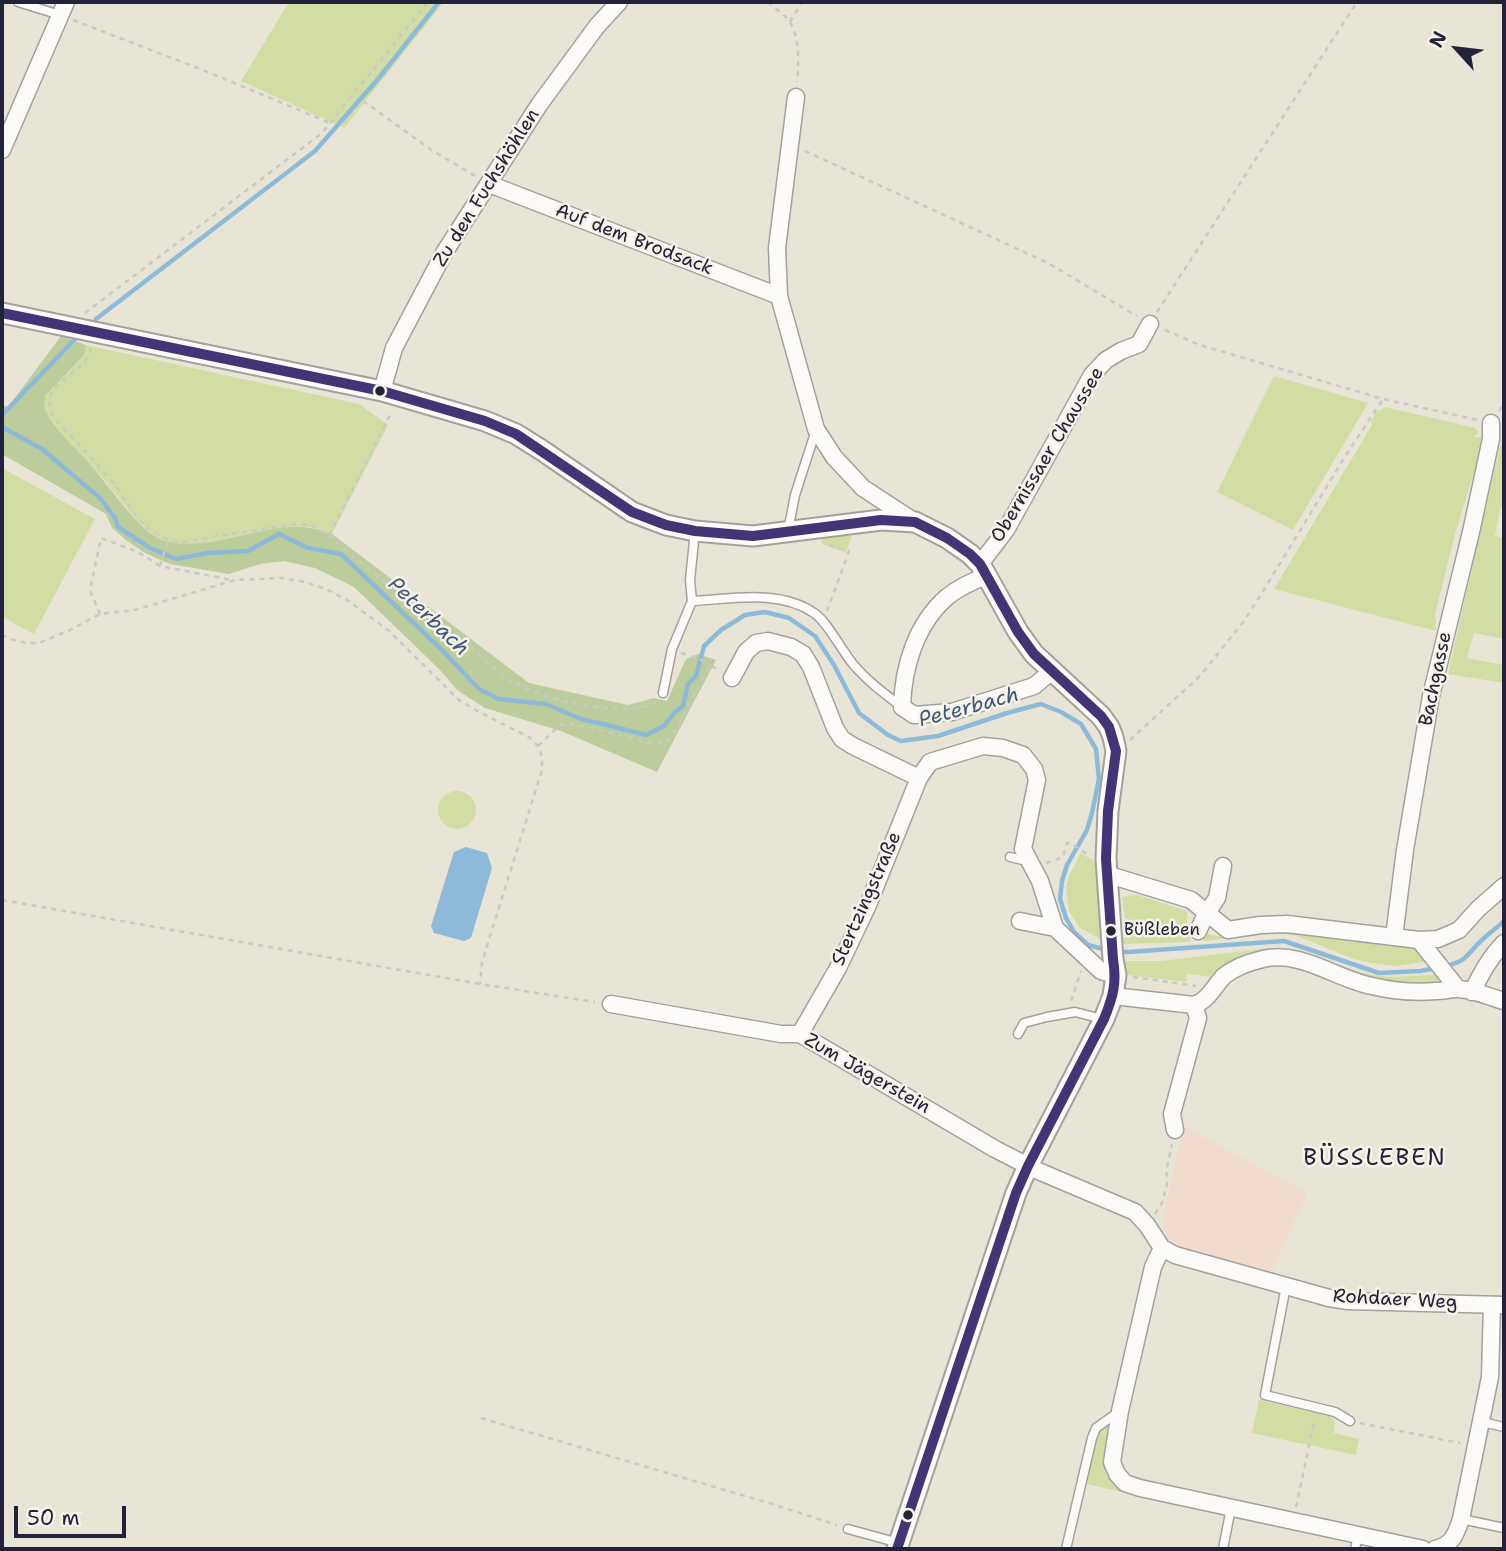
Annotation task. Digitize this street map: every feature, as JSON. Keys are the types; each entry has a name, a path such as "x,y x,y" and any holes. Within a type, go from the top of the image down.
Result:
{"street":[{"name":"Zu den Fuchshöhlen","path":"391,393 394,348 444,253 539,105 597,26 619,2"},
{"path":"2,150 5,133 63,9"},
{"path":"796,97 777,248 779,296 816,429 834,457 863,488 970,554 983,570 1018,632 1034,654 1101,716 1114,737 1116,751 1106,845 1114,959 1113,996 1017,1193 898,1546"},
{"name":"Auf dem Brodsack","path":"489,184 779,296"},
{"path":"2,313 391,393 472,416 504,428 543,451 632,512 666,526 753,536 881,520 915,522"},
{"name":"Obernissaer Chaussee","path":"983,570 1092,375 1106,360 1139,344 1150,324"},
{"name":"Bachgasse","path":"1394,937 1407,837 1431,696 1471,532 1491,439 1491,423"},
{"path":"983,570 974,581 949,596 933,611 924,625 907,664 902,707 914,715 952,712 1034,686 1052,671"},
{"path":"732,678 746,652 756,643 768,641 791,647 803,654 811,667 842,739 919,778"},
{"name":"Stertzingstraße","path":"800,1034 838,968 868,905 919,778 930,762 983,746 1003,748 1023,755 1034,769 1037,780 1023,849 1031,864"},
{"path":"1031,864 1040,881 1055,928 1101,971 1114,959"},
{"path":"1198,931 1217,898 1223,866"},
{"path":"1106,874 1191,900 1228,930 1287,923 1419,940 1438,939 1459,930 1504,886"},
{"path":"1020,921 1055,928"},
{"path":"1419,940 1439,965 1465,990"},
{"path":"1465,990 1504,943"},
{"path":"1113,996 1194,1005 1202,1003 1232,970 1267,958 1289,958 1370,986 1404,992 1465,990 1504,1001"},
{"name":"Zum Jägerstein","path":"611,1004 781,1034 800,1034 1028,1166"},
{"path":"1175,1130 1172,1114 1198,1018 1194,1005"},
{"path":"1028,1166 1135,1213 1161,1248 1153,1268 1112,1462 1125,1483 1293,1521 1357,1542 1423,1549"},
{"name":"Rohdaer Weg","path":"1161,1248 1175,1255 1329,1298 1348,1301 1498,1305"},
{"path":"1435,1549 1449,1545 1461,1519 1490,1377 1498,1305"}],"lane":[{"path":"18,2 63,9"},
{"path":"788,531 795,495 816,429"},
{"path":"663,693 672,649 692,601 690,580 695,531"},
{"path":"692,601 773,599 803,607 824,621 856,668 902,707"},
{"path":"1010,857 1031,864"},
{"path":"1018,1034 1024,1023 1075,1012 1104,1019"},
{"path":"1286,1286 1265,1395 1335,1412 1350,1421"},
{"path":"1066,1549 1092,1438 1096,1428 1121,1411"},
{"path":"1482,1422 1504,1427"},
{"path":"1223,1549 1231,1508"},
{"path":"1461,1519 1504,1528"},
{"path":"848,1529 898,1546"}],"path":[{"path":"71,327 87,311 322,133 428,2"},
{"path":"768,2 790,22 797,44 799,67 796,97"},
{"path":"790,22 802,2"},
{"path":"1150,324 1357,2"},
{"path":"63,9 330,123"},
{"path":"363,101 433,151 489,184"},
{"path":"789,144 1048,263 1150,324 1200,345 1382,399 1491,423"},
{"path":"92,331 91,352 50,395 50,410 54,418 114,484 136,516 146,527 168,542 183,542 279,526 313,526 417,608 453,631 503,676 527,690 595,707 620,709 647,707 659,702 663,693"},
{"path":"329,536 391,393"},
{"path":"1116,751 1138,735 1200,676 1220,653 1265,589 1382,399"},
{"path":"100,614 90,590 102,538 161,564 235,580"},
{"path":"161,564 168,542"},
{"path":"824,621 849,551"},
{"path":"2,635 26,643 39,643 100,614 135,610 235,580 281,578 305,582 347,600 388,630 459,700 529,737 538,746 542,757 542,770 482,962 480,984"},
{"path":"672,649 701,660 732,678"},
{"path":"538,746 560,725 575,724 655,744 667,741 710,665"},
{"path":"1031,864 1063,858 1067,843 1086,853"},
{"path":"2,900 480,984 611,1004"},
{"path":"1066,1014 1086,957"},
{"path":"1114,959 1213,988"},
{"path":"1147,1226 1163,1203 1175,1130"},
{"path":"1293,1521 1317,1408"},
{"path":"481,1418 848,1529"},
{"path":"1350,1421 1476,1446"}],"shaded area":[{"path":"1183,1126 1307,1193 1272,1271 1173,1245 1165,1234 1163,1227 1166,1204"}],"green space":[{"path":"289,2 444,2 344,128 241,81"},
{"path":"61,336 86,345 84,355 45,396 46,412 133,517 150,533 164,541 199,543 291,527 312,528 332,534 529,683 628,705 654,698 667,701 686,659 698,654 716,660 657,772 561,731 485,708 457,690 439,669 354,587 315,568 284,561 260,564 229,574 170,564 145,553 126,540 112,528 106,514 2,454 2,405 8,407"},
{"path":"86,345 359,404 388,425 332,534 310,527 192,544 172,544 152,535 134,517 44,410 45,396 84,355"},
{"path":"1274,376 1368,403 1293,530 1217,492"},
{"path":"1386,407 1475,428 1479,432 1474,437 1482,437 1485,442 1480,467 1476,466 1455,534 1435,614 1436,631 1274,589 1372,425 1371,421 1376,412"},
{"path":"1504,435 1504,506 1501,506 1495,536 1504,538 1504,639 1474,633 1467,658 1504,665 1504,683 1448,674"},
{"path":"2,468 95,519 34,634 2,617"},
{"path":"853,532 846,553 822,544 821,538"},
{"path":"457,791 470,797 476,810 470,823 457,829 444,823 438,810 444,797"},
{"path":"1081,853 1095,862 1102,940 1080,928 1069,911 1066,888"},
{"path":"1137,895 1187,911 1190,942 1123,944 1127,931 1122,897"},
{"path":"1281,930 1415,946 1430,961 1396,966 1371,963 1351,958 1300,937 1281,933 1203,941 1203,933 1218,936"},
{"path":"1269,948 1295,951 1377,976 1434,975 1438,972 1442,984 1422,987 1370,979 1298,954 1214,977 1187,974 1186,982 1127,975 1125,961 1161,961"},
{"path":"1259,1400 1330,1416 1335,1422 1334,1433 1359,1439 1356,1455 1252,1433"},
{"path":"1110,1423 1104,1452 1105,1469 1108,1477 1122,1492 1087,1484 1096,1440"}],"water":[{"path":"466,847 487,853 492,868 471,938 464,941 434,933 431,926 454,852"}],"waterway":[{"path":"96,319 315,151 378,79 439,2"},
{"path":"2,415 76,338"},
{"name":"Peterbach","path":"2,427 42,449 100,498 115,518 118,527 150,548 176,559 208,553 248,551 279,534 308,548 341,554 479,689 499,699 546,704 581,719 646,735 664,726 683,706 688,684 696,676 704,646 721,630 745,615 765,612 789,618 815,636 834,665 859,713 888,735 901,741 938,736 1041,704 1061,712 1081,724 1096,749 1099,779 1087,830 1067,865 1060,899 1074,932 1088,945 1107,950"},
{"name":"Peterbach","path":"1445,966 1463,959 1504,921"},
{"name":"Peterbach","path":"1119,952 1284,941 1379,973 1437,968"}],"transit line":[{"path":"2,313 382,391 485,421 516,434 632,512 666,525 695,531 753,536 881,520 915,522 947,538 980,564 1018,632 1034,654 1101,716 1109,727 1116,751 1108,811 1106,859 1115,975 1112,997 1104,1019 1016,1193 897,1549"}],"place":[{"name":"Büßleben","path":"1111,931"}],"district":[{"name":"BÜSSLEBEN","path":"1375,1159"}]}
